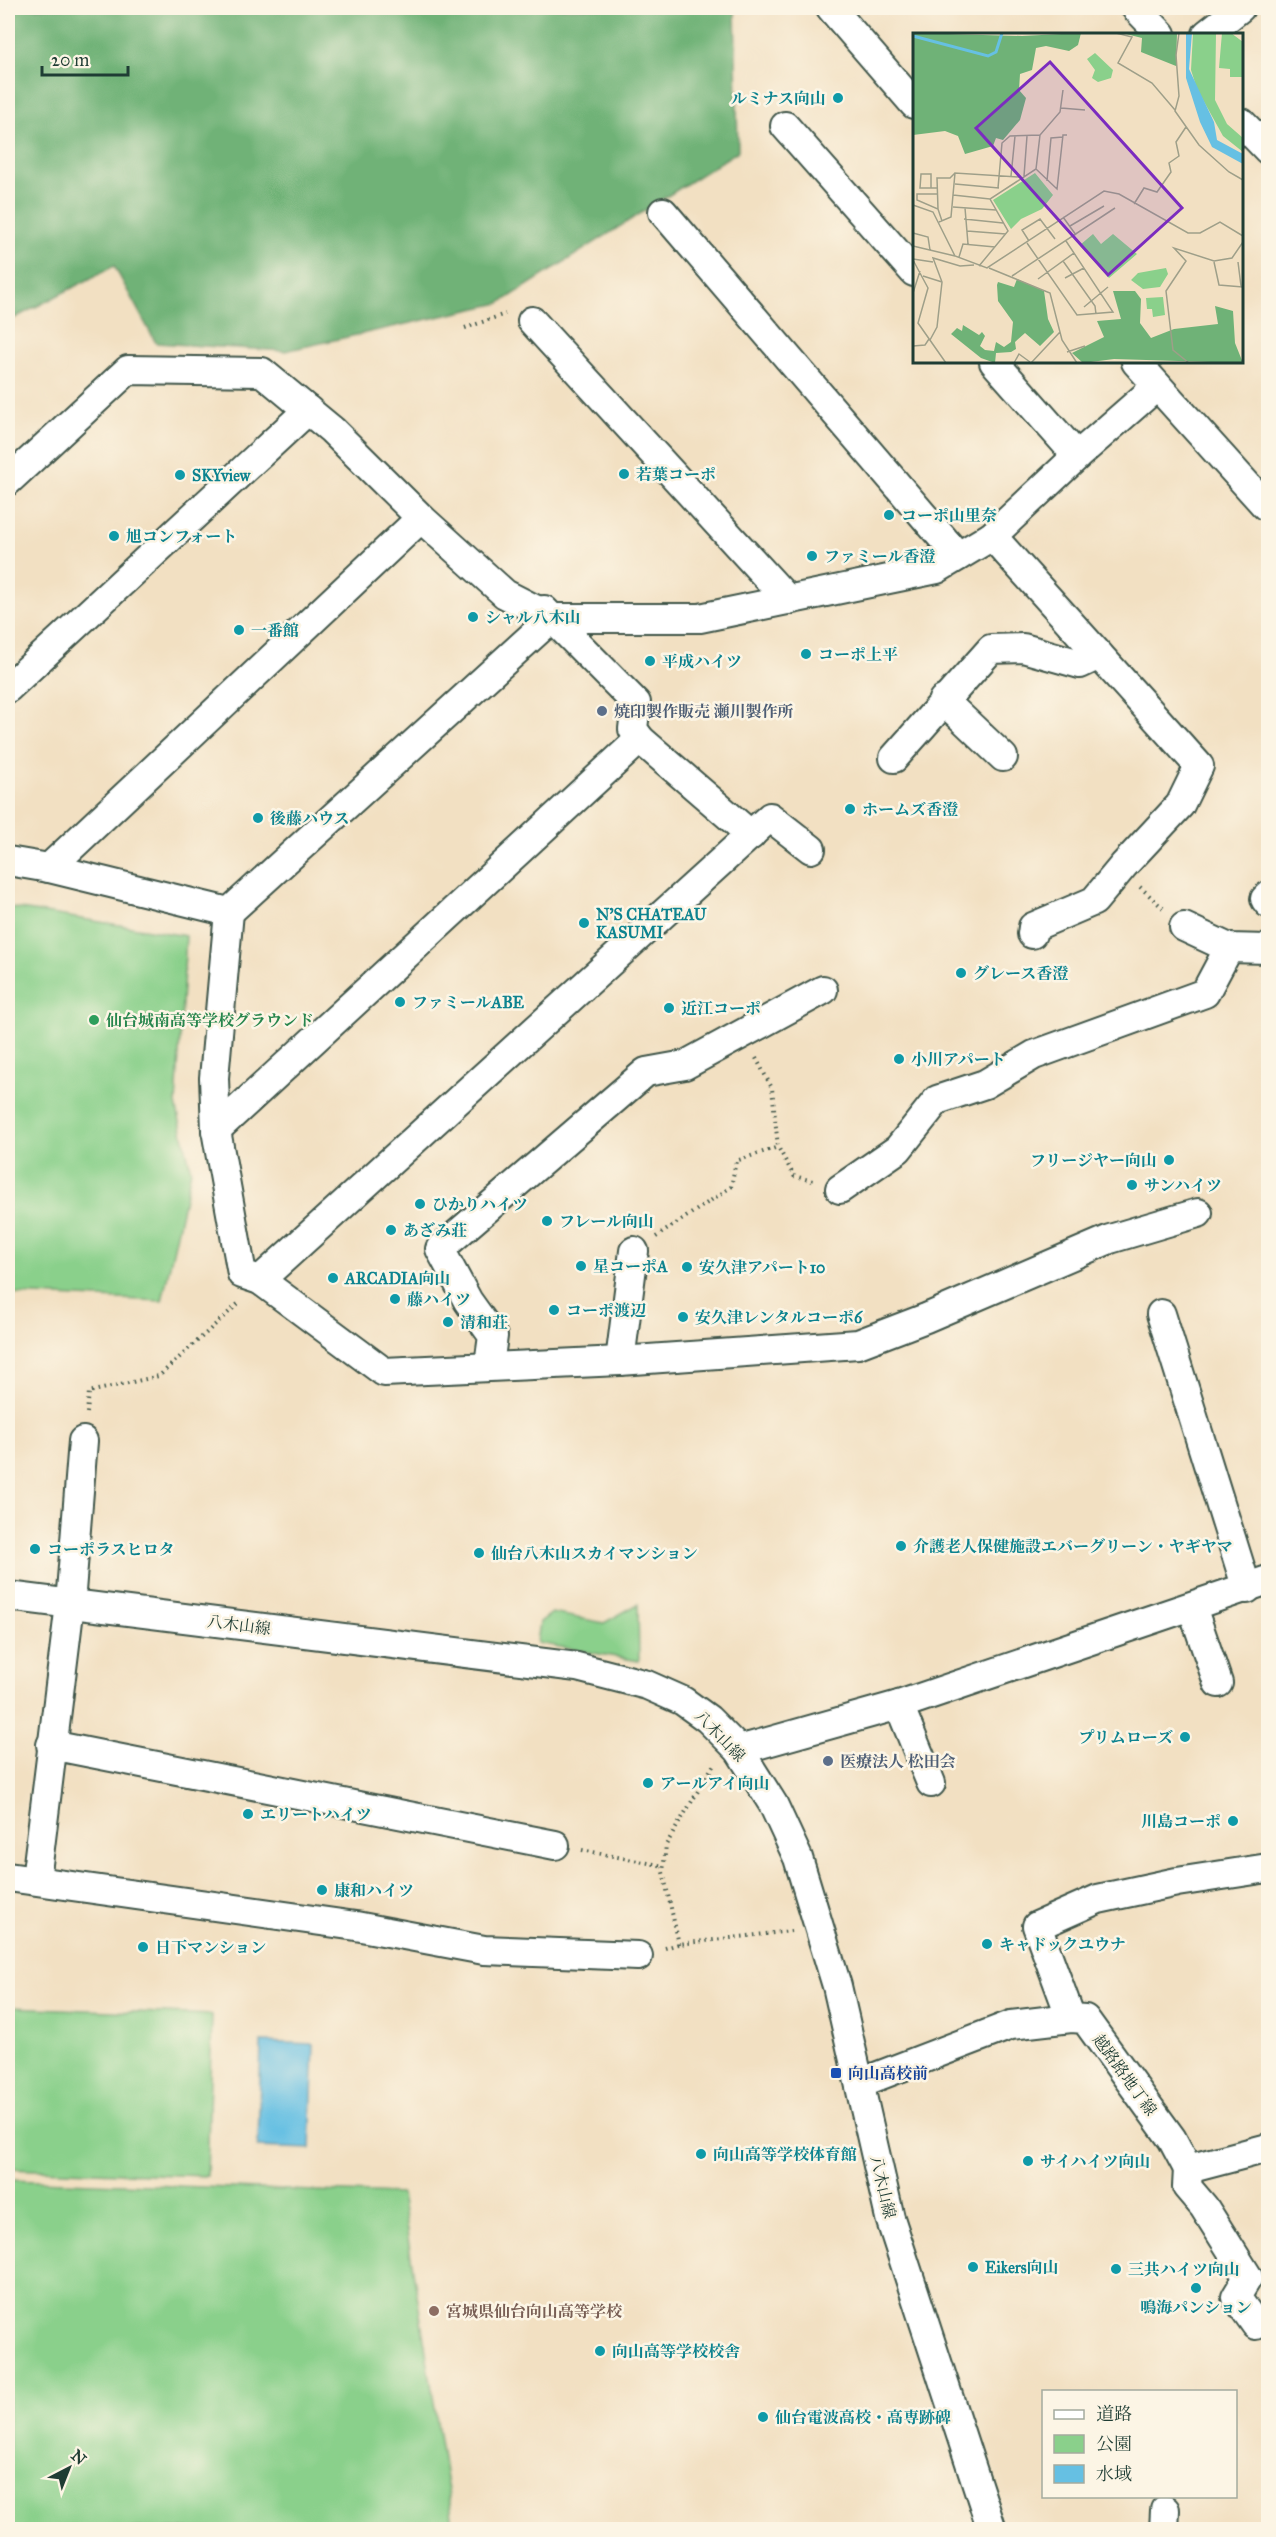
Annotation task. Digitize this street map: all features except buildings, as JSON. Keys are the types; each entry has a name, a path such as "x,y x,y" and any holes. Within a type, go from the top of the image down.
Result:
{"street":[{"path":"831,8 913,102"},
{"path":"1136,8 1160,33"},
{"path":"1208,33 1240,8"},
{"path":"785,126 913,270"},
{"path":"1243,126 1269,150"},
{"path":"663,212 958,556"},
{"path":"531,321 788,600"},
{"path":"995,363 1077,456"},
{"path":"1137,363 1241,481 1265,505 1269,505"},
{"path":"8,481 128,370 262,372 332,430 421,518 506,594 552,618 700,618 937,569 992,536 1077,456 1157,386"},
{"path":"8,688 308,410"},
{"path":"332,430 357,430 552,618 636,703 633,729 640,739 751,836"},
{"path":"49,868 421,518"},
{"path":"992,536 1199,766 1180,805 1094,901 1034,927 1032,934"},
{"path":"552,618 229,912 214,1078 216,1130 251,1277 384,1372 489,1365 620,1361 858,1344 926,1318 1110,1239 1198,1213"},
{"path":"894,758 943,700 991,649 1023,648 1080,664 1099,655"},
{"path":"943,700 1003,757"},
{"path":"216,1130 640,739"},
{"path":"251,1277 770,817 811,849"},
{"path":"10,860 229,912"},
{"path":"1269,896 1265,899 1269,903"},
{"path":"1184,927 1229,948 1269,949"},
{"path":"840,1189 898,1149 937,1100 985,1084 1034,1055 1205,993 1229,948"},
{"path":"489,1365 493,1336 468,1301 440,1249 646,1072 685,1065 823,990"},
{"path":"620,1361 634,1251"},
{"path":"734,1745 898,1705 1258,1584 1161,1314"},
{"path":"36,1880 70,1604 83,1441"},
{"name":"八木山線","path":"8,1596 577,1667 647,1685 683,1701 708,1719 734,1745 773,1804 798,1858 837,1986 890,2218 992,2529"},
{"path":"1192,1607 1218,1683"},
{"path":"898,1705 931,1783"},
{"path":"51,1745 555,1845"},
{"path":"860,2083 1011,2025 1071,2018 1037,1926 1098,1899 1177,1882 1269,1868"},
{"path":"8,1876 356,1926 484,1950 638,1956"},
{"name":"越路路地丁線","path":"1071,2018 1085,2019 1172,2139 1188,2169"},
{"path":"1256,2325 1236,2297 1248,2277 1204,2207 1187,2187 1188,2169 1269,2148"}],"path":[{"path":"465,328 502,313 531,321"},
{"path":"1124,865 1138,885 1184,927"},
{"path":"744,1033 772,1089 778,1147 794,1176"},
{"path":"634,1251 731,1187 736,1161 778,1147"},
{"path":"83,1441 89,1392 159,1376 242,1300 251,1277"},
{"path":"679,1944 664,1866 666,1845 734,1745"},
{"path":"555,1845 664,1866"},
{"path":"638,1956 679,1944 819,1928"}],"green space":[{"path":"8,8 735,8 738,151 500,303 285,351 156,343 114,266 9,321"},
{"name":"仙台城南高等学校グラウンド","path":"8,907 186,936 176,1104 191,1171 162,1301 13,1294 8,1298"},
{"path":"638,1604 639,1661 537,1643 540,1622 552,1613 604,1623"},
{"path":"8,2007 212,2015 207,2176 8,2169"},
{"path":"8,2180 401,2194 454,2529 8,2529"}],"water":[{"path":"261,2042 314,2044 310,2149 258,2147"}],"place":[{"name":"ルミナス向山","path":"838,98"},
{"name":"若葉コーポ","path":"624,474"},
{"name":"SKYview","path":"180,475"},
{"name":"コーポ山里奈","path":"889,515"},
{"name":"旭コンフォート","path":"114,536"},
{"name":"ファミール香澄","path":"812,556"},
{"name":"シャル八木山","path":"473,617"},
{"name":"一番館","path":"239,630"},
{"name":"コーポ上平","path":"806,654"},
{"name":"平成ハイツ","path":"650,661"},
{"name":"焼印製作販売 瀬川製作所","path":"602,711"},
{"name":"ホームズ香澄","path":"850,809"},
{"name":"後藤ハウス","path":"258,818"},
{"name":"N'S CHATEAU KASUMI","path":"584,923"},
{"name":"グレース香澄","path":"961,973"},
{"name":"ファミールABE","path":"400,1002"},
{"name":"近江コーポ","path":"669,1008"},
{"name":"仙台城南高等学校グラウンド","path":"94,1020"},
{"name":"小川アパート","path":"899,1059"},
{"name":"フリージヤー向山","path":"1169,1160"},
{"name":"サンハイツ","path":"1132,1185"},
{"name":"ひかりハイツ","path":"420,1204"},
{"name":"フレール向山","path":"547,1221"},
{"name":"あざみ荘","path":"391,1230"},
{"name":"星コーポA","path":"581,1266"},
{"name":"安久津アパート10","path":"687,1267"},
{"name":"ARCADIA向山","path":"333,1278"},
{"name":"藤ハイツ","path":"395,1299"},
{"name":"コーポ渡辺","path":"554,1310"},
{"name":"安久津レンタルコーポ6","path":"683,1317"},
{"name":"清和荘","path":"448,1322"},
{"name":"介護老人保健施設エバーグリーン・ヤギヤマ","path":"901,1546"},
{"name":"コーポラスヒロタ","path":"35,1549"},
{"name":"仙台八木山スカイマンション","path":"479,1553"},
{"name":"プリムローズ","path":"1185,1737"},
{"name":"医療法人 松田会","path":"828,1761"},
{"name":"アールアイ向山","path":"648,1783"},
{"name":"エリートハイツ","path":"248,1814"},
{"name":"川島コーポ","path":"1233,1821"},
{"name":"康和ハイツ","path":"322,1890"},
{"name":"キャドックユウナ","path":"987,1944"},
{"name":"日下マンション","path":"143,1947"},
{"name":"向山高校前","path":"836,2073"},
{"name":"向山高等学校体育館","path":"701,2154"},
{"name":"サイハイツ向山","path":"1028,2161"},
{"name":"Eikers向山","path":"973,2267"},
{"name":"三共ハイツ向山","path":"1116,2269"},
{"name":"鳴海パンション","path":"1196,2288"},
{"name":"宮城県仙台向山高等学校","path":"434,2311"},
{"name":"向山高等学校校舎","path":"600,2351"},
{"name":"仙台電波高校・高専跡碑","path":"763,2417"}]}
